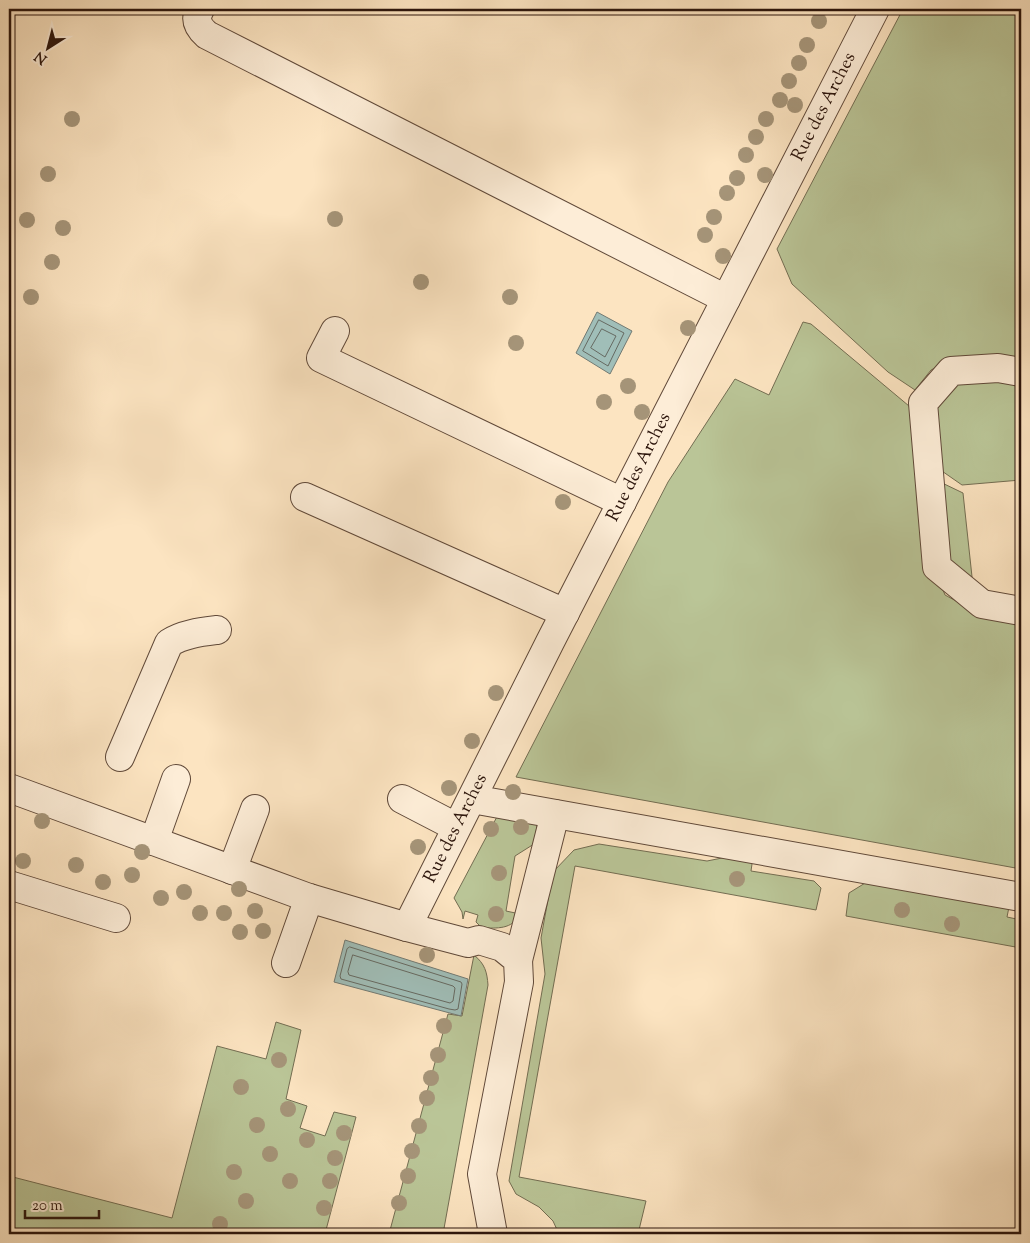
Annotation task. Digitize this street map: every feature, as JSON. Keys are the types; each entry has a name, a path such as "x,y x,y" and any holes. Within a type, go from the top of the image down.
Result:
{"street":[{"path":"200,9 196,20 199,28 207,35 726,299"},
{"name":"Rue des Arches","path":"407,927 565,613 875,9"},
{"path":"335,331 321,358 622,502"},
{"path":"1021,372 998,368 951,371 923,403 937,567 982,604 1021,611"},
{"path":"305,497 565,613"},
{"path":"120,757 169,643 177,638 204,631 217,630"},
{"path":"154,841 176,779"},
{"path":"9,788 309,898 468,943 479,940 502,947 518,960"},
{"path":"402,799 456,827"},
{"path":"472,799 1021,897"},
{"path":"232,870 255,809"},
{"path":"493,1234 482,1174 519,982 518,960 555,814"},
{"path":"9,884 116,918"},
{"path":"286,963 309,898"}],"green space":[{"path":"903,9 1021,9 1021,360 953,359 931,370 915,390 888,372 792,284 777,249"},
{"path":"803,322 811,324 909,406 917,428 925,546 945,595 971,609 1021,619 1021,869 516,777 668,482 735,379 769,395"},
{"path":"1021,377 1021,480 962,485 939,469 931,403 949,382"},
{"path":"938,481 963,493 973,586 947,561"},
{"path":"500,811 533,819 537,826 534,844 515,856 506,911 520,914 513,923 504,927 482,928 476,922 478,915 465,911 463,919 462,912 454,898"},
{"path":"599,844 707,861 737,855 753,857 751,871 814,881 821,888 816,910 575,866 519,1177 646,1201 638,1234 559,1234 553,1221 539,1207 516,1194 509,1181 545,974 541,938 553,872 574,850"},
{"path":"870,880 1009,907 1007,917 1021,920 1021,948 846,916 849,893"},
{"path":"474,955 485,969 488,985 443,1234 389,1234 448,1014 462,1016"},
{"path":"276,1022 301,1030 286,1099 307,1106 300,1128 325,1136 334,1112 356,1117 326,1230 337,1234 9,1234 9,1176 172,1218 217,1046 266,1059"}],"water":[{"path":"597,312 632,331 610,374 576,353"},
{"path":"345,940 468,979 461,1016 334,982"}]}
